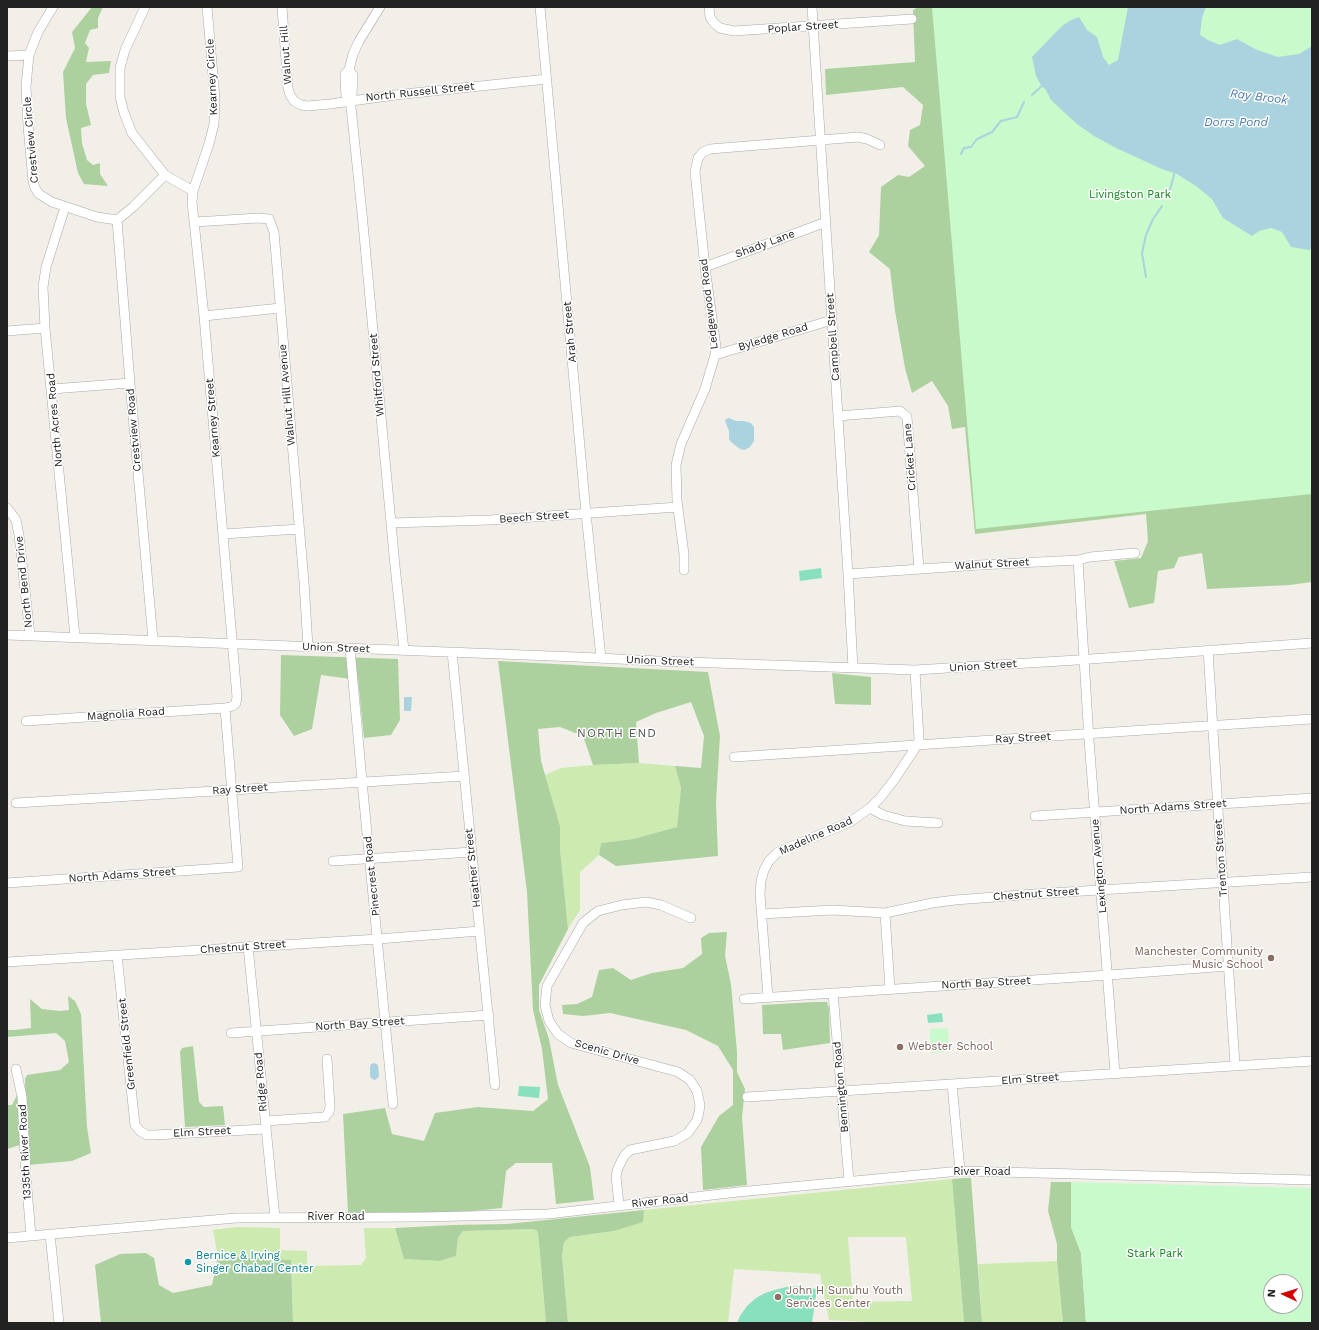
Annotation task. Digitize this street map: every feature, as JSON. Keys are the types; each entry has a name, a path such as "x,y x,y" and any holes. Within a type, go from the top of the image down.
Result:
{"street":[{"name":"Crestview Circle","path":"53,7 38,32 29,55 26,86 33,181 35,188 45,199 65,207 97,217 117,220"},
{"path":"145,7 125,50 120,68 120,97 124,113 132,133 165,175 193,191"},
{"name":"Kearney Circle","path":"193,191 209,144 214,124 215,98 207,7"},
{"name":"Walnut Hill","path":"282,7 288,88 294,101"},
{"name":"Whitford Street","path":"380,7 359,41 350,70 345,74 344,81 346,96 350,100 362,213 404,650"},
{"name":"Arah Street","path":"540,7 586,513 601,658"},
{"name":"Poplar Street","path":"709,7 710,17 714,23 720,28 727,30 749,31 912,19"},
{"name":"Campbell Street","path":"812,7 853,668"},
{"path":"7,56 29,55"},
{"name":"North Russell Street","path":"294,101 300,105 308,106 417,92 547,79"},
{"path":"820,140 858,137 880,145"},
{"name":"Ledgewood Road","path":"684,570 684,554 678,507 676,472 677,458 684,436 700,401 715,355 716,339 705,266 695,172 698,158 703,152 710,149 820,140"},
{"path":"117,220 133,207 165,175"},
{"name":"Kearney Street","path":"193,191 192,202 204,316 233,644"},
{"name":"North Acres Road","path":"65,207 46,267 43,287 75,637"},
{"name":"Walnut Hill Avenue","path":"195,222 258,218 269,219 274,232 308,647"},
{"name":"Crestview Road","path":"117,220 130,383 154,640"},
{"name":"Shady Lane","path":"705,266 826,222"},
{"path":"204,316 280,308"},
{"name":"Byledge Road","path":"715,355 832,320"},
{"path":"7,331 46,328"},
{"path":"52,389 130,383"},
{"name":"Cricket Lane","path":"838,416 900,410 907,417 919,569"},
{"name":"Beech Street","path":"391,523 490,520 678,507"},
{"name":"North Bend Drive","path":"7,508 16,520 20,535 30,636"},
{"path":"223,534 299,529"},
{"name":"Walnut Street","path":"848,574 1078,560 1090,557 1135,553"},
{"name":"Lexington Avenue","path":"1078,560 1088,734 1116,1073"},
{"name":"Union Street","path":"7,635 915,670 1312,643"},
{"path":"232,790 225,708 233,706 236,703 237,697 233,644"},
{"name":"Pinecrest Road","path":"350,648 394,1104"},
{"name":"Trenton Street","path":"1208,650 1235,1065"},
{"name":"Heather Street","path":"452,652 495,1085"},
{"path":"915,670 920,734 918,744"},
{"name":"Magnolia Road","path":"26,721 225,708"},
{"name":"Ray Street","path":"734,757 1312,719"},
{"name":"Madeline Road","path":"768,997 760,886 762,875 768,861 773,856 785,849 850,822 870,808 894,780 918,744"},
{"name":"Ray Street","path":"16,803 464,776"},
{"name":"North Adams Street","path":"7,883 238,867 232,790"},
{"name":"North Adams Street","path":"1034,816 1312,798"},
{"path":"870,808 883,815 898,820 920,823 938,823"},
{"path":"333,861 472,852"},
{"name":"Chestnut Street","path":"762,914 832,910 885,913 949,901 1312,877"},
{"name":"Scenic Drive","path":"619,1205 616,1176 624,1156 630,1150 674,1141 688,1133 697,1120 699,1112 700,1105 697,1091 690,1080 678,1072 572,1043 558,1034 549,1021 545,1005 547,986 583,923 598,911 622,905 646,902 662,905 690,918"},
{"path":"885,913 890,989"},
{"name":"Chestnut Street","path":"7,962 378,939 480,931"},
{"name":"Ridge Road","path":"248,946 275,1218"},
{"name":"Greenfield Street","path":"117,955 136,1124 140,1131"},
{"name":"North Bay Street","path":"744,999 1109,976 1228,966"},
{"name":"Bennington Road","path":"833,993 849,1181"},
{"name":"North Bay Street","path":"231,1033 489,1015"},
{"name":"Elm Street","path":"140,1131 147,1135 155,1135 265,1125 325,1117 329,1112 330,1106 327,1060"},
{"name":"Elm Street","path":"747,1097 1312,1060"},
{"name":"1335th River Road","path":"16,1069 22,1097 31,1236"},
{"path":"952,1084 960,1171"},
{"name":"River Road","path":"7,1238 225,1219 548,1214 619,1205 960,1171 1312,1180"},
{"path":"50,1234 59,1323"}],"green space":[{"path":"92,7 103,7 98,18 98,28 90,30 85,43 89,48 86,62 111,61 109,73 93,75 86,84 86,104 91,125 81,128 82,143 87,160 93,165 100,163 100,174 108,186 84,184 78,173 66,118 63,72 75,48 72,32"},
{"name":"Livingston Park","path":"918,7 1312,7 1312,582 1290,585 1207,589 1202,553 1179,557 1174,568 1158,571 1154,603 1129,608 1114,561 1141,558 1148,541 1146,514 975,534 965,427 952,429 948,406 932,381 912,393 905,368 895,311 890,269 869,252 879,235 881,187 898,175 909,177 925,166 908,146 910,130 920,125 923,105 903,87 826,95 825,69 915,62 913,10"},
{"name":"Livingston Park","path":"932,7 1312,7 1312,494 976,529"},
{"path":"821,568 822,578 800,581 799,571"},
{"path":"281,655 398,659 400,720 391,735 364,738 358,680 321,675 312,729 294,736 280,715"},
{"path":"498,661 708,672 720,736 716,802 718,856 616,866 599,855 601,843 633,839 677,827 681,788 675,766 701,768 704,736 691,702 656,713 636,722 639,763 593,765 583,736 560,727 538,729 541,761 560,826 560,849 568,929 539,985 539,1010 549,1039 558,1085 590,1167 594,1200 556,1204 552,1163 516,1163 506,1171 502,1208 462,1212 348,1213 343,1114 385,1108 392,1134 424,1141 435,1113 478,1107 533,1111 548,1099 542,1049 533,1010 527,892"},
{"path":"832,673 871,677 871,705 835,704"},
{"path":"639,763 675,766 681,788 677,827 633,839 601,843 599,855 580,872 580,910 568,929 560,849 560,826 545,775 561,768"},
{"path":"727,932 725,956 731,984 737,1052 737,1072 745,1089 742,1117 747,1185 703,1190 701,1147 719,1116 733,1105 733,1070 718,1046 686,1030 610,1013 583,1016 563,1014 562,1005 577,1004 592,997 599,970 613,968 631,980 652,973 683,968 702,954 701,938 709,933"},
{"path":"68,996 75,1001 81,1014 87,1127 91,1153 72,1161 28,1165 25,1079 27,1075 60,1070 69,1062 65,1041 56,1033 7,1037 7,1030 31,1028 30,999 42,1009 60,1011 69,1010"},
{"path":"827,1002 829,1008 830,1043 783,1050 781,1034 763,1034 762,1005"},
{"path":"942,1013 943,1022 928,1023 927,1015"},
{"path":"948,1028 949,1052 931,1053 930,1029"},
{"path":"193,1046 199,1102 204,1107 223,1106 225,1125 185,1127 180,1052 182,1048"},
{"path":"519,1086 540,1087 539,1098 518,1096"},
{"path":"17,1095 20,1145 7,1149 7,1105 12,1105"},
{"path":"971,1178 982,1323 964,1323 952,1179"},
{"path":"952,1179 964,1323 893,1323 829,1320 820,1274 734,1269 728,1323 568,1323 562,1256 564,1242 570,1237 614,1231 644,1215 644,1210","holes":["848,1237 906,1237 912,1301 853,1302"]},
{"path":"1051,1182 1071,1182 1071,1227 1081,1253 1086,1323 1063,1323 1057,1261 1057,1244 1048,1211"},
{"name":"Stark Park","path":"1071,1182 1312,1188 1312,1323 1086,1323 1081,1253 1071,1227"},
{"path":"644,1210 643,1222 614,1231 570,1237 564,1242 562,1256 568,1323 546,1323 538,1232 534,1229 463,1231 458,1238 456,1256 440,1261 404,1259 395,1228 507,1224"},
{"path":"237,1227 280,1228 280,1250 307,1251 307,1266 361,1265 366,1258 364,1228 395,1228 404,1259 440,1261 456,1256 458,1238 463,1231 534,1229 538,1232 546,1323 293,1323 291,1260 218,1256 213,1230"},
{"path":"146,1253 154,1258 159,1285 173,1293 212,1285 218,1256 291,1260 293,1323 101,1323 95,1265 120,1254"},
{"path":"1057,1261 1063,1323 982,1323 978,1264"},
{"path":"797,1286 817,1289 812,1323 737,1323 747,1306 756,1298 775,1290"}],"water":[{"name":"Dorrs Pond","path":"1128,7 1206,7 1202,18 1200,35 1220,45 1237,39 1257,50 1278,57 1299,54 1312,46 1312,248 1309,250 1291,247 1282,232 1271,228 1259,231 1252,236 1223,218 1212,199 1196,186 1177,174 1162,169 1116,148 1094,136 1077,124 1051,100 1036,76 1032,57 1062,26 1079,17 1087,30 1097,37 1103,57 1109,65 1118,60"},
{"path":"729,418 736,421 751,423 754,427 754,441 750,447 744,450 740,449 731,442 725,421"},
{"path":"404,697 412,697 411,711 404,711"},
{"path":"374,1063 378,1065 379,1077 375,1080 370,1076 370,1067 371,1064"}],"waterway":[{"path":"1032,95 1043,85"},
{"path":"961,154 964,148 971,147 977,139 992,132 1001,121 1017,117 1024,102"},
{"path":"1168,197 1175,171"},
{"path":"1146,277 1142,253 1146,235 1153,219 1162,206"}],"place":[{"name":"Manchester Community Music School","path":"1271,958"},
{"name":"Webster School","path":"900,1047"},
{"name":"Bernice & Irving Singer Chabad Center","path":"188,1262"},
{"name":"John H Sunuhu Youth Services Center","path":"778,1297"}],"district":[{"name":"NORTH END","path":"617,733"}],"water label":[{"name":"Ray Brook","path":"1259,97"}]}
